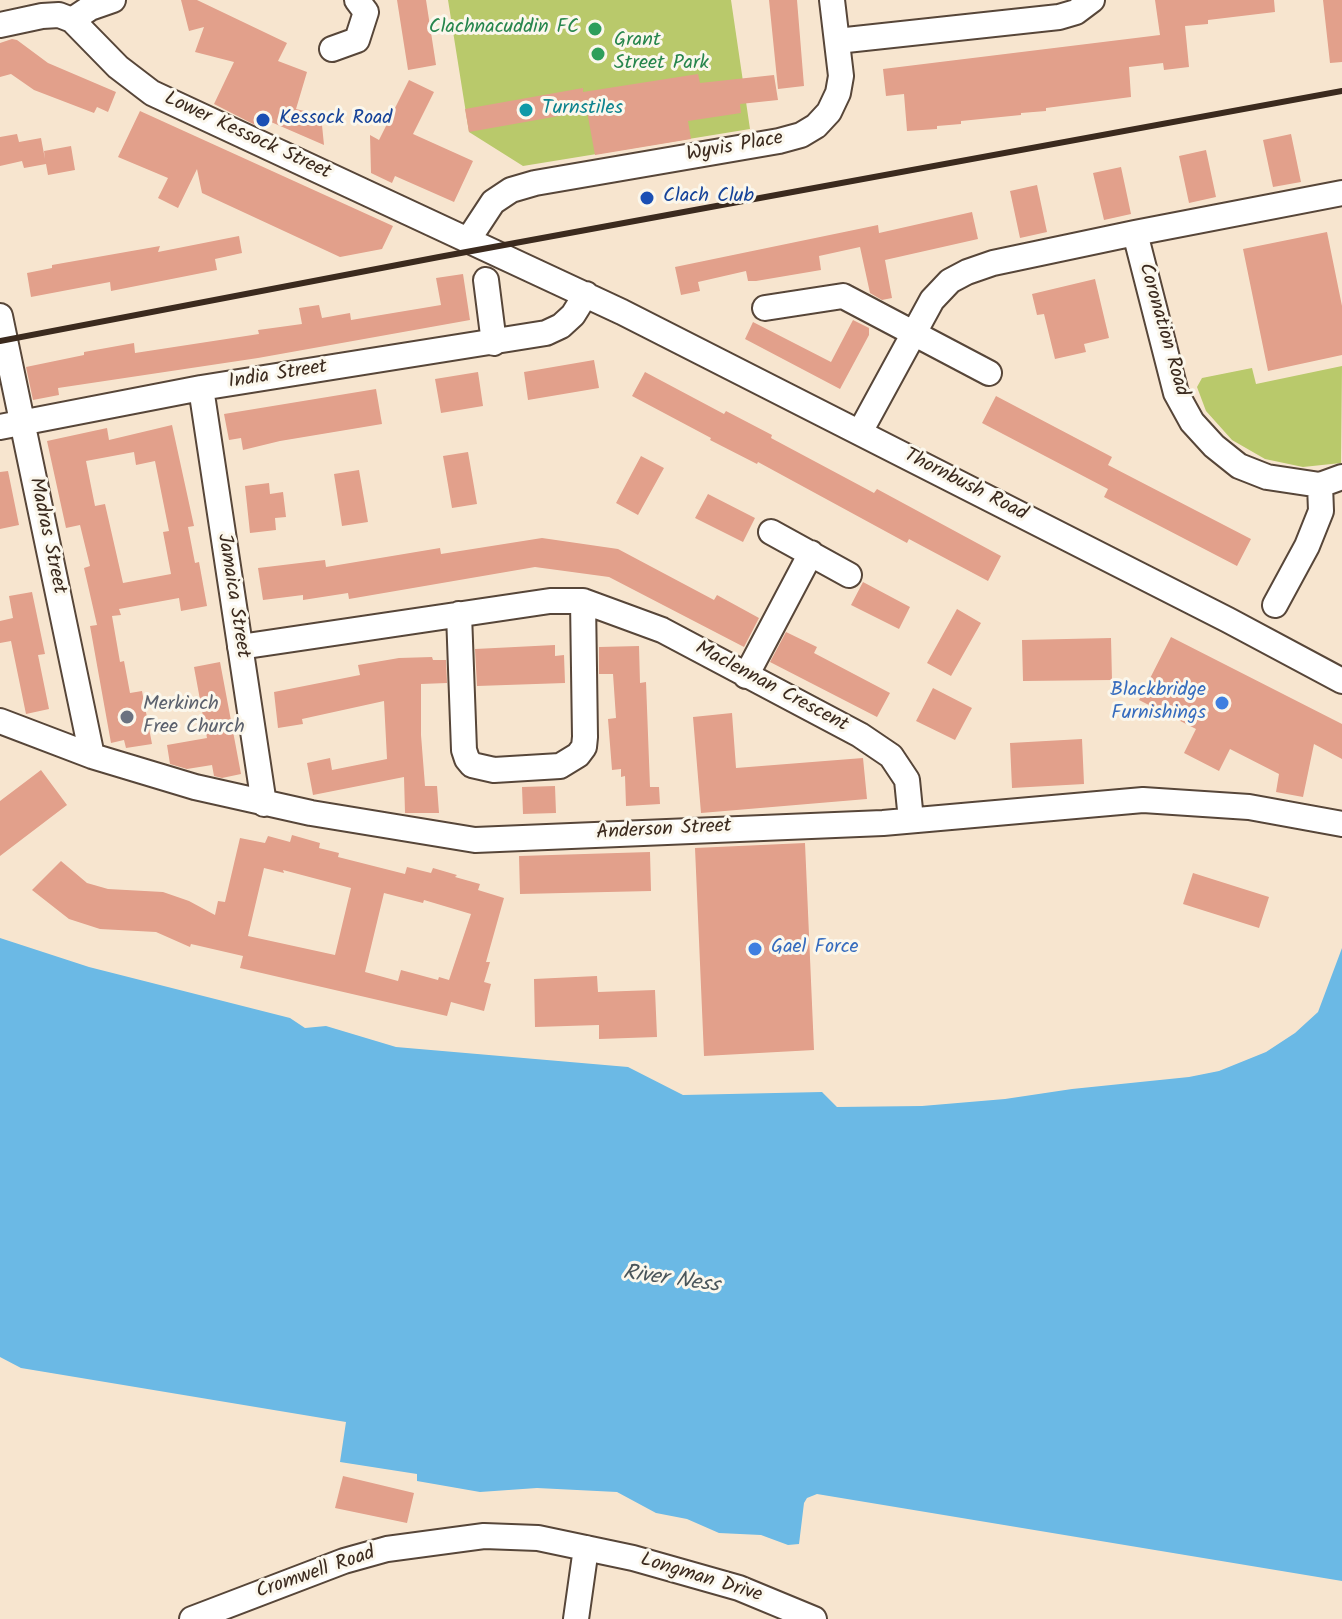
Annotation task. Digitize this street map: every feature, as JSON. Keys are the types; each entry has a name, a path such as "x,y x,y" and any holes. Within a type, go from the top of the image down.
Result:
{"street":[{"path":"1,22 59,15 72,20 90,8 113,0"},
{"path":"332,49 357,40 366,12 357,0"},
{"name":"Wyvis Place","path":"468,240 493,202 511,190 535,183 779,141 801,135 816,126 829,112 838,93 841,76 832,0"},
{"path":"837,41 1059,17 1076,12 1092,0"},
{"name":"Lower Kessock Street","path":"72,20 118,67 152,93 441,227"},
{"path":"860,432 932,300 950,281 967,272 993,263 1135,233 1342,193"},
{"name":"Thornbush Road","path":"441,227 586,294 860,432 1342,681"},
{"name":"Coronation Road","path":"1135,233 1176,393 1192,422 1214,446 1239,466 1267,477 1331,481 1307,546 1275,605"},
{"path":"486,280 494,343 546,333 561,326 573,315 586,294"},
{"path":"765,308 843,296 989,373"},
{"name":"Madras Street","path":"0,316 11,425 92,756"},
{"name":"India Street","path":"11,425 201,388 494,343"},
{"name":"Jamaica Street","path":"201,388 264,804"},
{"path":"771,532 849,575"},
{"path":"746,676 811,553"},
{"name":"Maclennan Crescent","path":"240,647 550,601 583,601 662,630 860,735 891,756 907,780 911,820"},
{"path":"459,614 464,750 467,759 472,765 494,770 560,766 578,755 585,737 583,601"},
{"name":"Anderson Street","path":"0,721 92,756 264,804 475,840 911,820 1143,800 1249,807 1342,824"},
{"name":"Cromwell Road","path":"192,1619 344,1561 387,1549 484,1536 538,1538 586,1548"},
{"path":"576,1619 586,1548"},
{"name":"Longman Drive","path":"586,1548 739,1588 814,1619"}],"green space":[{"name":"Grant Street Park","path":"448,0 731,0 750,129 523,166 469,132"},
{"path":"1342,366 1341,463 1303,467 1265,459 1232,440 1206,411 1197,387 1202,378 1252,368 1256,384"}],"water":[{"name":"River Ness","path":"0,938 89,967 290,1018 305,1028 326,1026 396,1047 628,1067 683,1095 822,1092 837,1107 922,1106 1005,1099 1219,1071 1266,1052 1295,1033 1318,1012 1342,948 1342,1581 817,1494 807,1498 804,1503 799,1544 788,1545 761,1535 719,1533 687,1519 656,1513 617,1492 537,1488 480,1492 417,1481 417,1474 340,1462 346,1422 21,1368 0,1357"}],"building":[{"path":"181,0 197,0 287,43 278,61 307,72 296,109 321,115 324,145 271,122 270,126 259,121 257,126 214,104 234,62 195,52 204,27 189,31"},
{"path":"397,0 426,0 436,65 408,70"},
{"path":"769,0 797,0 804,86 778,89"},
{"path":"1155,0 1274,0 1275,12 1185,26 1189,67 1164,70 1163,63 1129,67 1131,97 1046,108 1046,111 1021,115 961,121 961,124 937,126 937,129 907,131 904,94 886,96 883,69 1160,35"},
{"path":"1323,0 1342,0 1342,62 1330,63"},
{"path":"12,39 48,63 116,92 108,112 97,107 94,113 34,90 11,74 0,77 0,43"},
{"path":"698,74 700,83 774,75 778,100 740,104 741,113 688,121 691,139 595,155 587,111 469,132 465,109 583,88 583,92"},
{"path":"409,80 434,92 413,134 473,161 454,202 395,176 392,183 371,173 370,135 379,140"},
{"path":"140,111 393,226 382,249 340,257 202,193 197,169 178,208 158,198 168,178 118,157"},
{"path":"17,134 19,142 41,138 45,159 44,151 71,146 75,170 48,175 46,164 24,168 22,161 0,166 0,137"},
{"path":"1291,134 1301,182 1273,187 1263,140"},
{"path":"1206,150 1216,197 1189,203 1179,156"},
{"path":"1121,167 1131,214 1104,220 1093,173"},
{"path":"1037,185 1047,232 1020,238 1010,191"},
{"path":"972,212 978,239 885,260 892,298 882,300 870,293 860,247 819,256 821,270 756,281 748,281 746,271 698,282 700,291 681,295 675,267 878,225 879,233"},
{"path":"1327,232 1342,306 1342,355 1268,371 1243,249"},
{"path":"239,236 242,253 215,259 217,270 111,291 110,282 31,297 27,273 52,268 52,265 160,246 158,252"},
{"path":"463,274 470,320 258,358 58,388 59,395 33,400 26,367 134,343 135,353 259,334 258,330 302,324 299,308 319,305 322,318 350,313 351,320 441,305 436,278"},
{"path":"1095,279 1109,338 1084,344 1086,352 1055,359 1044,314 1037,315 1032,294"},
{"path":"853,320 869,328 869,335 840,389 745,339 753,322 831,362"},
{"path":"594,360 599,388 528,400 524,372"},
{"path":"478,372 483,406 441,413 435,379"},
{"path":"645,372 724,414 726,411 772,435 771,438 874,493 877,489 1001,556 988,581 909,539 907,543 632,396"},
{"path":"376,389 382,424 243,450 241,438 229,440 224,414"},
{"path":"996,396 1112,457 1108,465 1251,539 1237,566 1104,497 1108,489 982,423"},
{"path":"172,425 194,526 188,527 195,563 199,562 207,606 181,611 179,598 119,609 121,615 112,616 120,662 124,661 130,693 142,691 152,744 126,748 124,740 111,743 90,626 97,625 84,568 90,566 80,525 66,528 47,441 107,428 109,440","holes":["134,452 136,465 155,461 169,531 163,532 171,574 123,583 105,504 95,506 86,461"]},
{"path":"468,452 477,504 452,508 443,456"},
{"path":"641,456 664,468 638,515 616,503"},
{"path":"359,470 368,522 342,526 334,474"},
{"path":"8,471 19,525 0,529 0,472"},
{"path":"269,483 270,494 283,492 286,517 275,518 276,530 250,533 245,486"},
{"path":"708,494 755,518 743,542 695,518"},
{"path":"542,538 618,549 714,600 717,595 759,618 744,647 609,577 535,567 349,599 348,593 303,600 303,595 263,600 258,568 325,560 326,567 440,548 441,554"},
{"path":"863,582 910,607 899,629 851,605"},
{"path":"32,592 45,654 38,655 49,709 26,714 11,641 0,643 0,621 13,618 9,596"},
{"path":"957,609 981,623 951,676 927,663"},
{"path":"786,632 817,647 814,653 890,693 877,717 770,662"},
{"name":"Blackbridge Furnishings","path":"1171,637 1342,724 1342,759 1314,744 1303,797 1276,792 1279,774 1230,749 1219,771 1184,753 1196,729 1139,700"},
{"path":"1111,638 1112,680 1023,681 1022,640"},
{"path":"555,645 555,656 564,655 565,683 477,686 475,649"},
{"path":"639,646 640,683 646,682 650,787 659,787 660,804 626,806 625,776 621,777 621,769 612,770 608,719 616,718 613,674 599,674 599,647"},
{"path":"432,657 433,660 446,660 447,683 421,684 421,735 425,786 437,786 439,813 405,813 404,777 313,795 307,763 330,758 332,770 387,759 384,701 302,719 303,724 278,728 274,692 360,675 358,665 399,658"},
{"path":"220,662 241,774 222,778 214,776 212,765 187,769 170,764 167,745 207,738 194,667"},
{"path":"933,688 972,708 955,740 916,721"},
{"path":"732,713 736,768 863,758 867,799 701,813 693,717"},
{"path":"1082,739 1084,784 1012,788 1010,743"},
{"path":"41,770 67,805 0,856 0,801"},
{"path":"555,786 556,813 523,814 522,787"},
{"path":"292,835 320,843 319,848 339,853 338,857 405,874 407,867 431,873 433,868 480,884 478,890 504,898 486,962 490,962 484,982 491,984 484,1011 451,1002 447,1016 240,968 243,956 191,944 190,947 156,932 100,929 69,919 32,890 61,861 87,883 108,889 163,892 215,915 218,901 225,902 240,838 265,843 268,836 290,842","holes":["264,868 351,888 335,955 248,936","384,893 423,903 424,900 471,914 449,980 401,970 398,981 365,972"]},
{"name":"Gael Force","path":"805,843 814,1050 704,1056 695,848"},
{"path":"650,852 651,891 520,894 519,856"},
{"path":"1193,873 1269,897 1259,928 1183,904"},
{"path":"597,976 598,992 655,990 657,1037 599,1039 599,1025 535,1027 534,979"},
{"path":"343,1476 414,1493 407,1523 335,1508"}],"railway":[{"path":"0,341 1342,91"}],"place":[{"name":"Clachnacuddin FC","path":"595,29"},
{"name":"Grant Street Park","path":"598,54"},
{"name":"Turnstiles","path":"526,110"},
{"name":"Kessock Road","path":"263,120"},
{"name":"Clach Club","path":"647,198"},
{"name":"Blackbridge Furnishings","path":"1222,703"},
{"name":"Merkinch Free Church","path":"127,717"},
{"name":"Gael Force","path":"755,949"}]}
